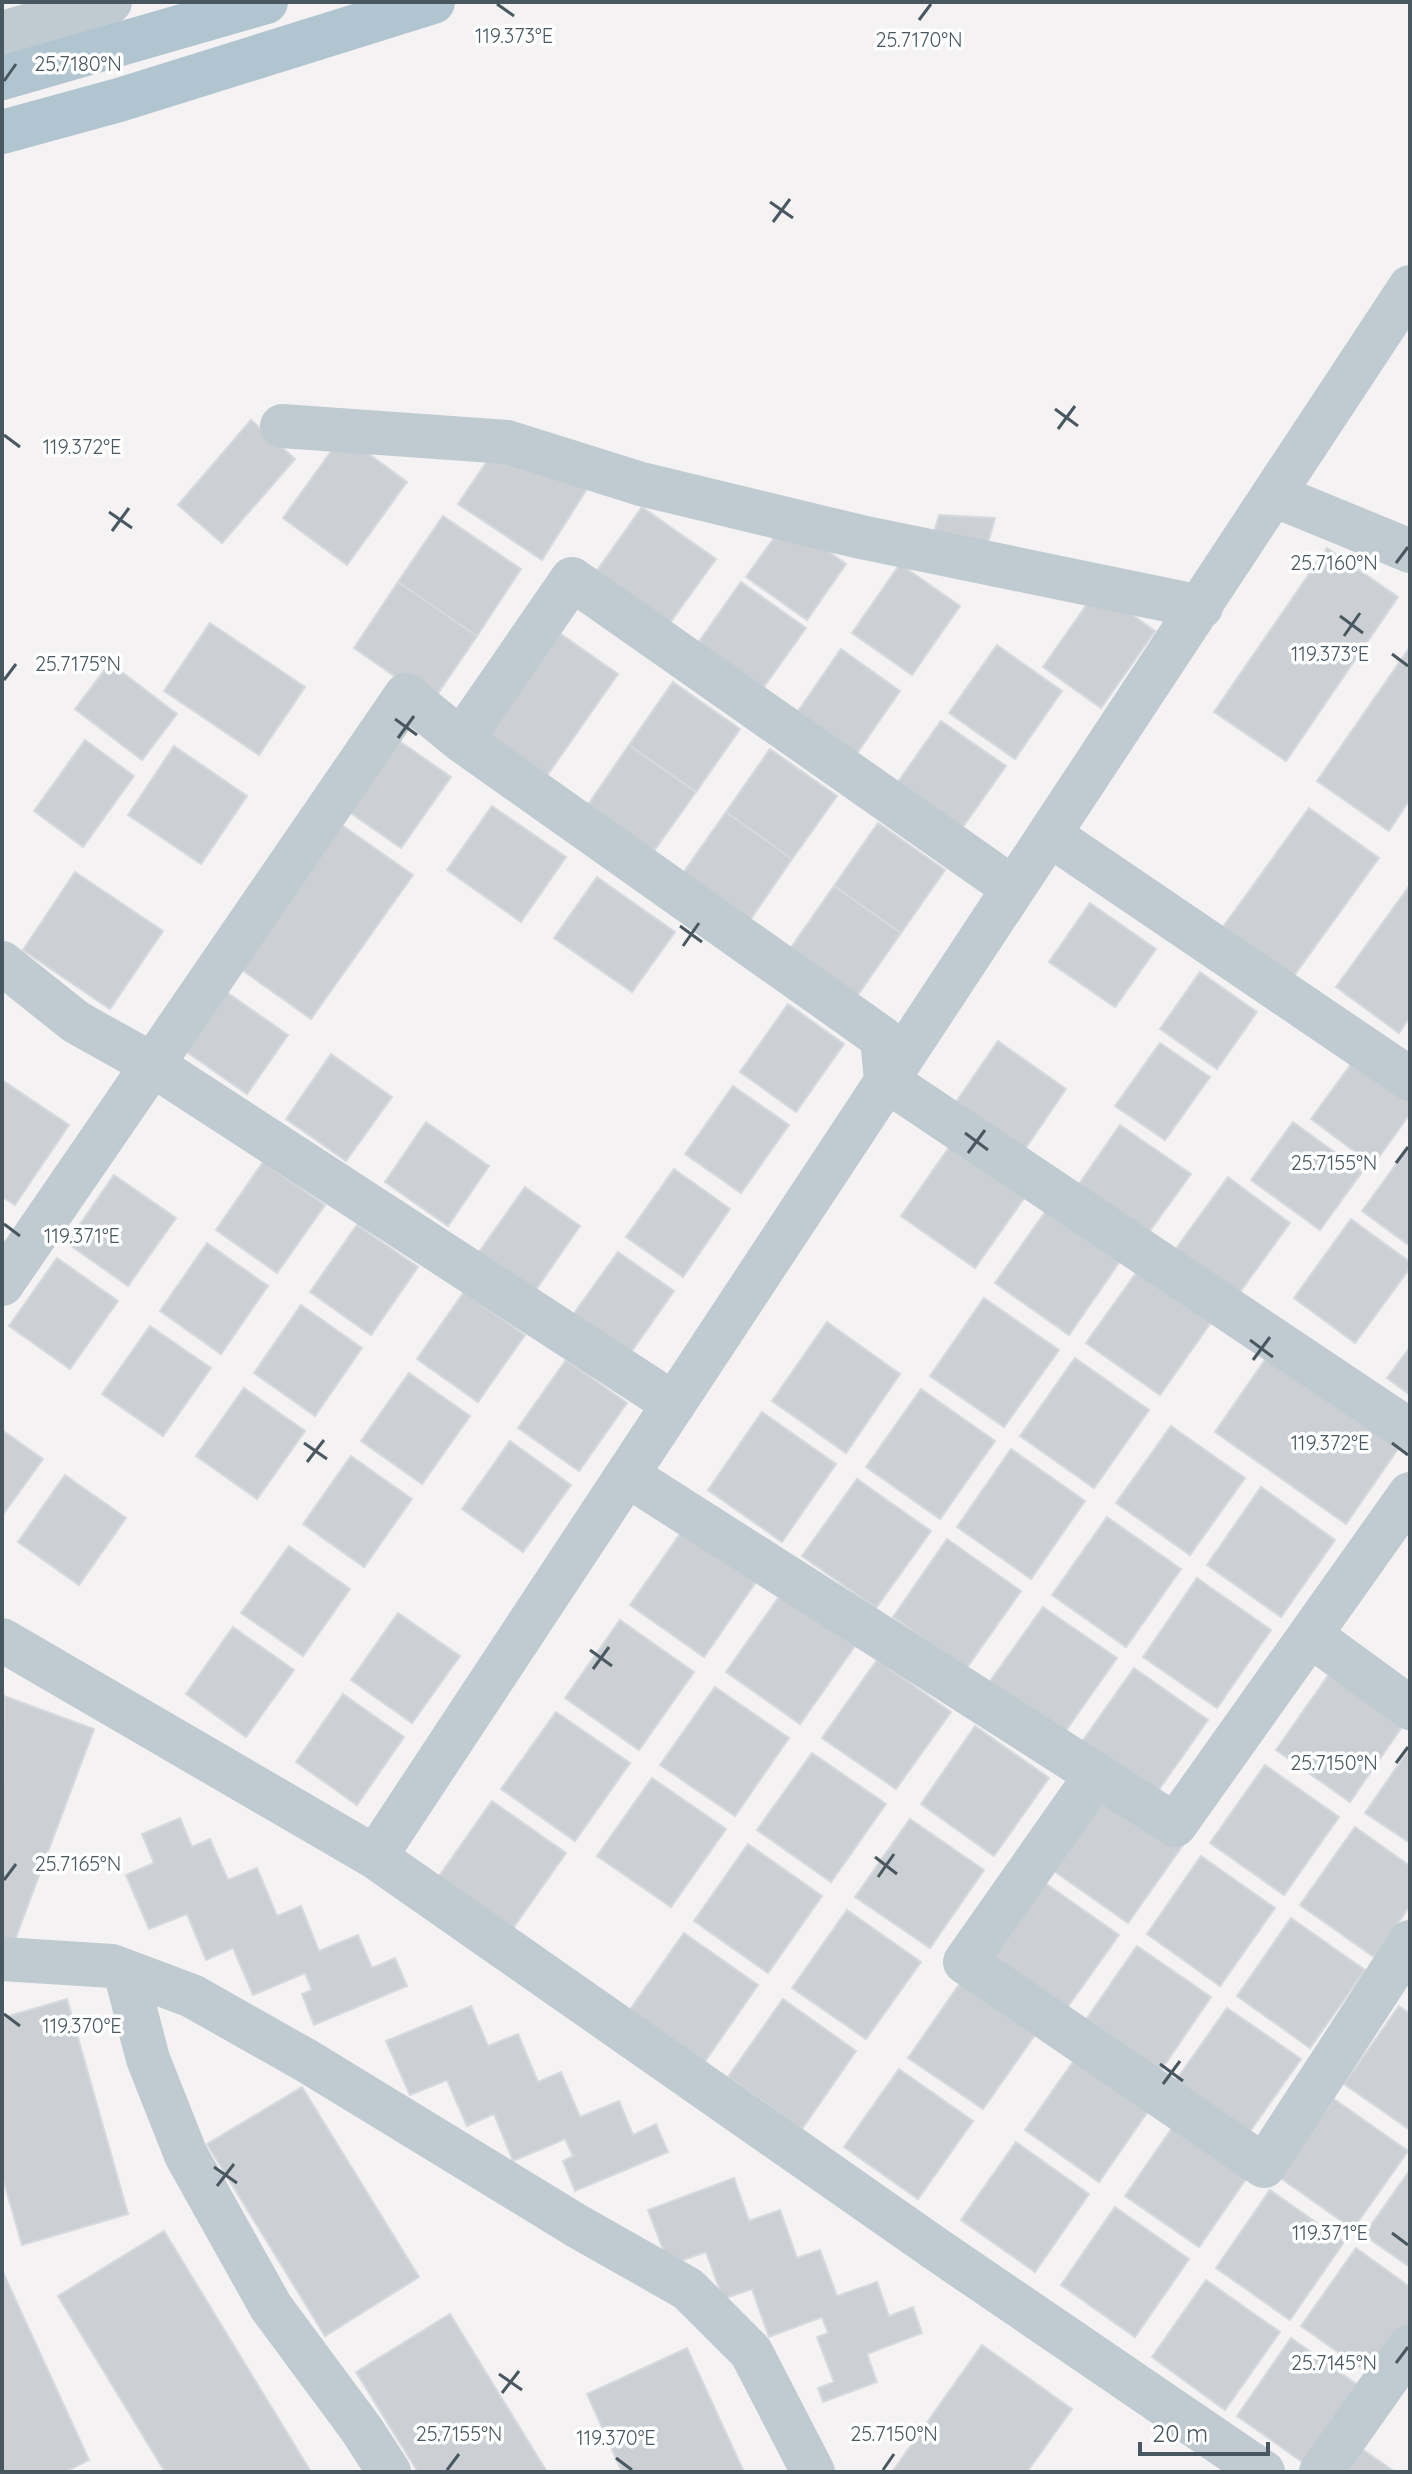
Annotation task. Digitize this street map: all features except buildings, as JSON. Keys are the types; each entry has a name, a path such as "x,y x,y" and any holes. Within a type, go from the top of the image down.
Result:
{"main road":[{"path":"2,78 266,2"},
{"path":"2,132 119,100 433,2"}],"street":[{"path":"2,33 110,2"},
{"path":"375,1857 1410,287"},
{"path":"282,426 507,442 641,484 817,526 1201,607"},
{"path":"1274,495 1410,551"},
{"path":"461,740 572,579 1013,888"},
{"path":"2,1284 406,695 461,740 882,1038 886,1080"},
{"path":"1050,835 1410,1079"},
{"path":"2,963 76,1022 153,1065 674,1404"},
{"path":"886,1080 1410,1431"},
{"path":"627,1475 1175,1825 1410,1494"},
{"path":"1310,1635 1410,1708"},
{"path":"2,1640 375,1857 936,2249 1263,2472"},
{"path":"1097,1774 965,1962 1264,2166 1410,1942"},
{"path":"2,1959 112,1966 192,1996 295,2054 577,2226 688,2289 751,2352 813,2472"},
{"path":"125,1971 148,2059 186,2155 271,2307 362,2430 389,2472"},
{"path":"1321,2472 1410,2346"}]}
